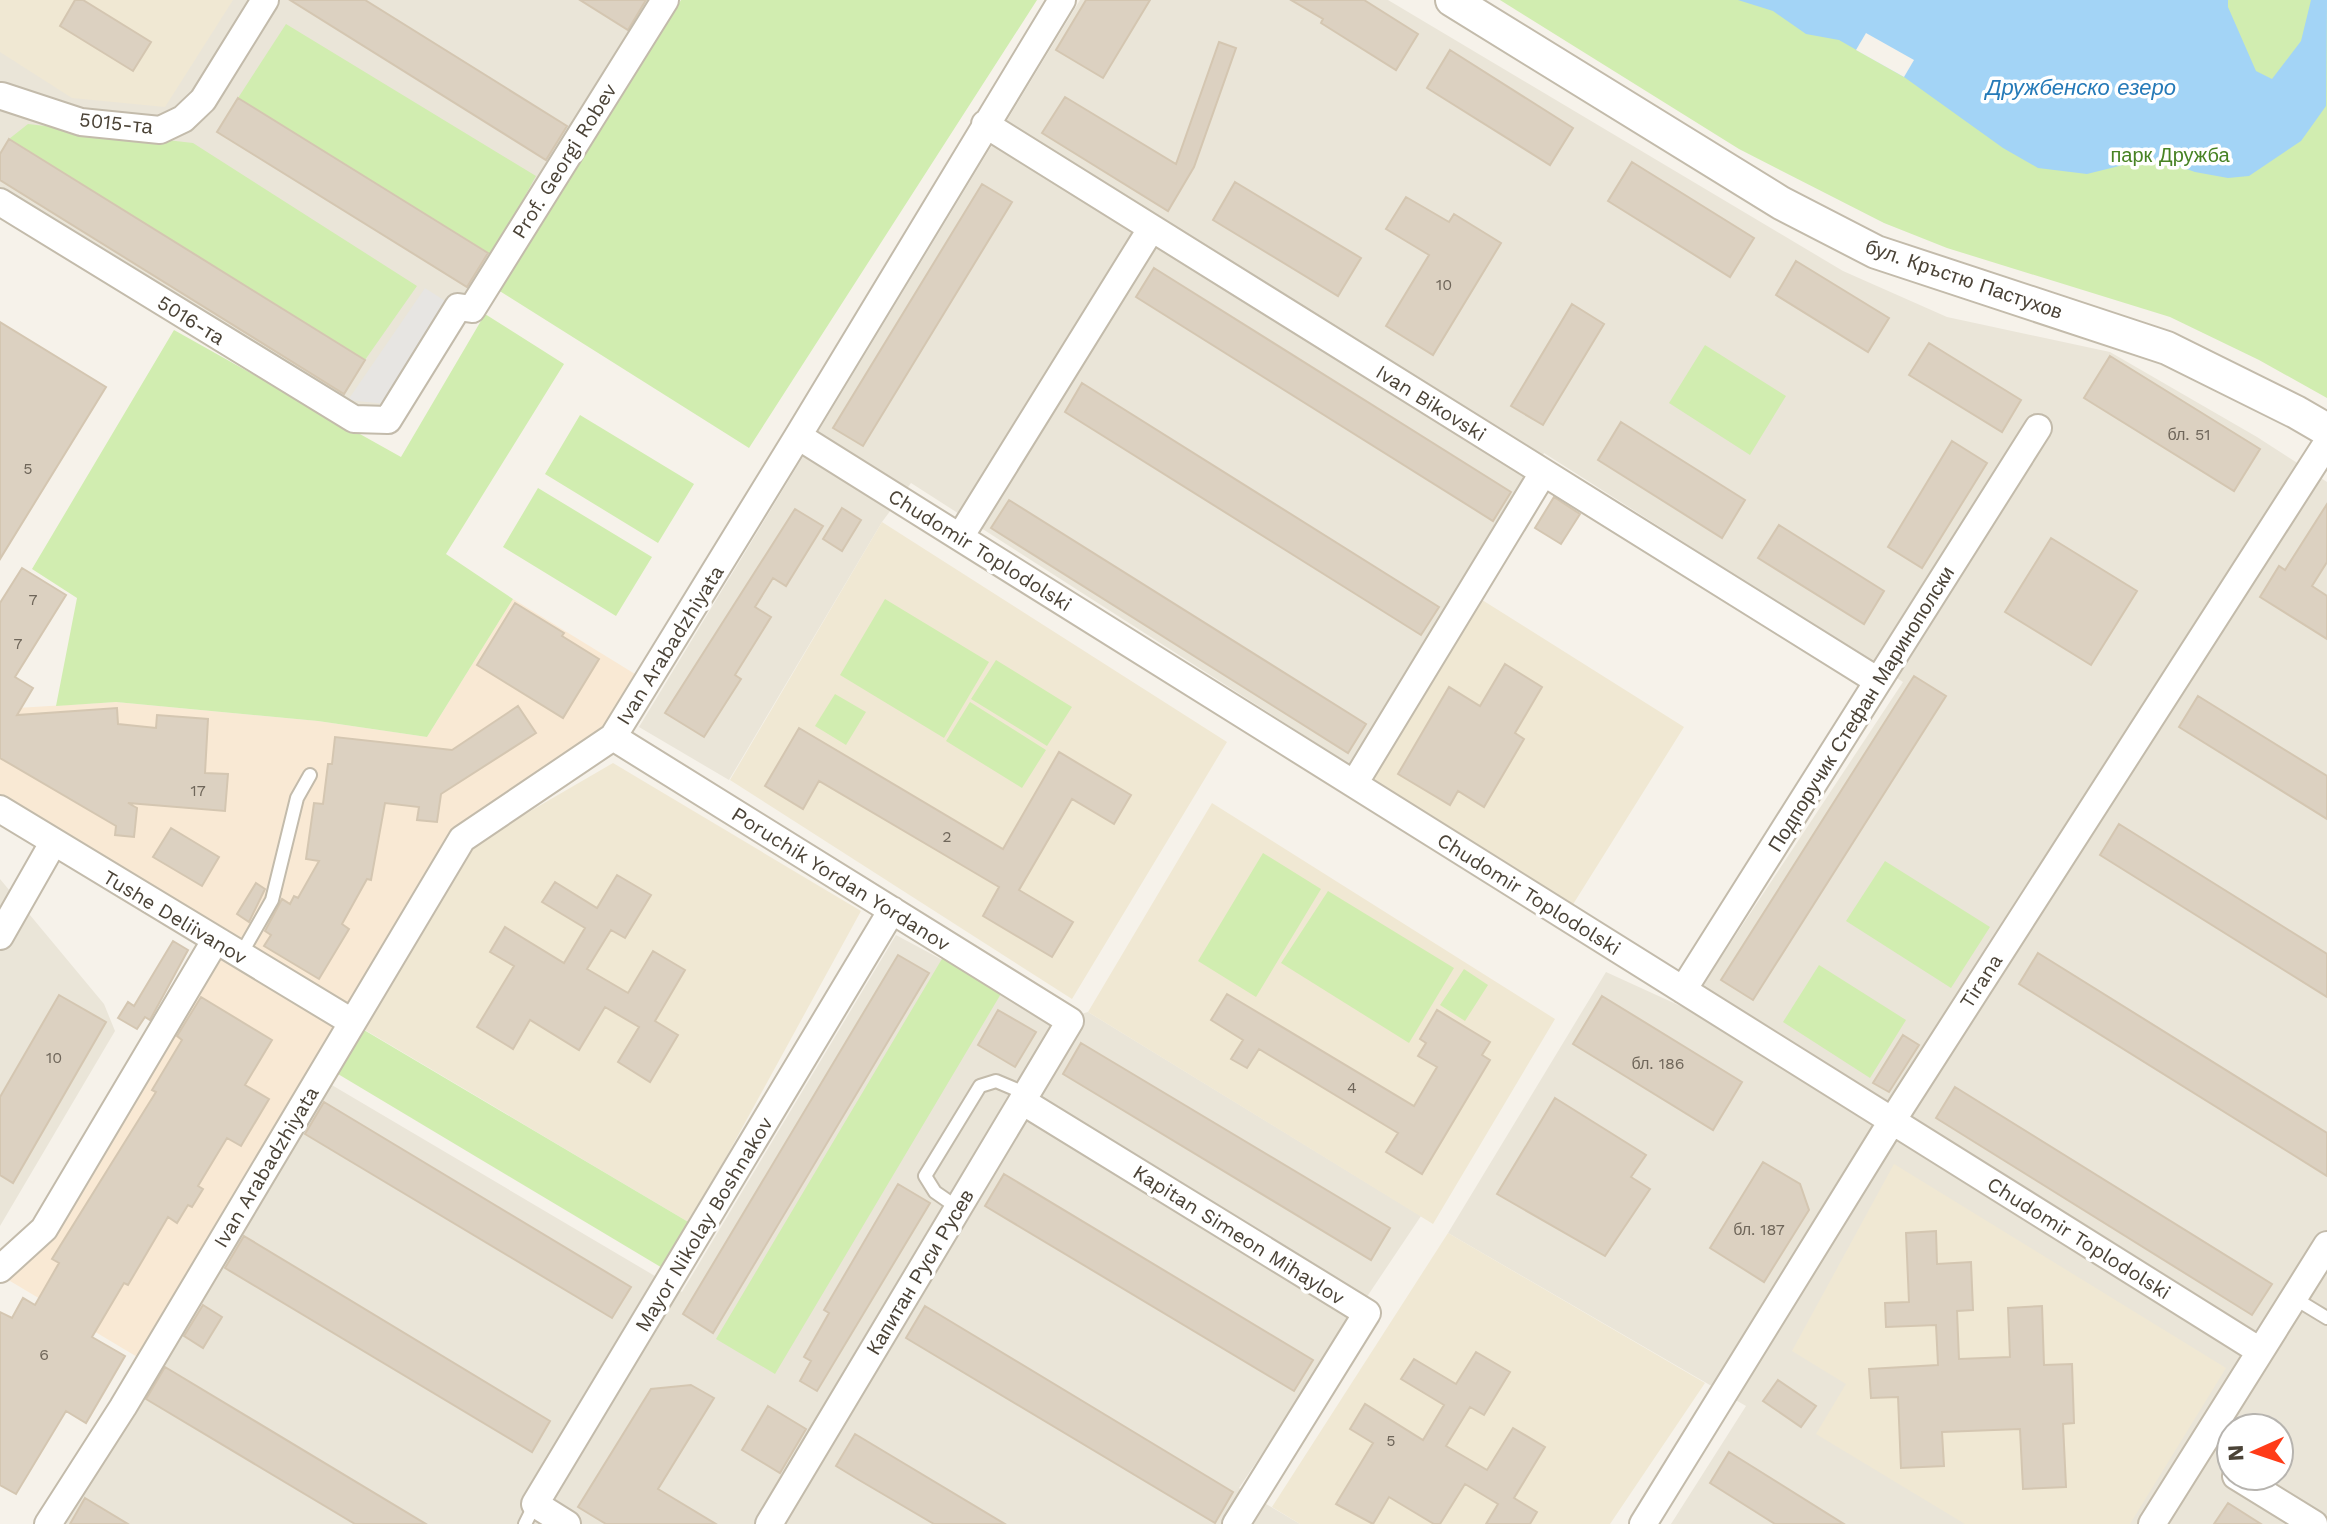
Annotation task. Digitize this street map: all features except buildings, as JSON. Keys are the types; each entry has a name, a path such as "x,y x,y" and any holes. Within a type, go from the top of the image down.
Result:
{"street":[{"name":"5015-та","path":"1,96 81,122 160,130 183,119 203,100 265,0"},
{"name":"Prof. Georgi Robev","path":"388,420 458,307 472,309 665,0"},
{"name":"Ivan Arabadzhiyata","path":"48,1524 123,1407 462,839 613,737 1062,0"},
{"name":"бул. Кръстю Пастухов","path":"1452,0 1781,203 1876,252 2167,348 2327,430"},
{"name":"Ivan Bikovski","path":"985,124 1878,681"},
{"name":"5016-та","path":"0,202 354,419 388,420"},
{"path":"960,537 1151,229"},
{"name":"Подпоручик Стефан Маринополски","path":"1683,990 2038,428"},
{"name":"Chudomir Toplodolski","path":"798,436 2260,1351"},
{"name":"Tirana","path":"1643,1524 1892,1121 2327,443"},
{"path":"1354,784 1543,473"},
{"name":"Рoruchik Yordan Yordanov","path":"613,737 1070,1021"},
{"name":"Tushe Deliivanov","path":"0,809 352,1022"},
{"path":"0,936 53,843"},
{"name":"Мayor Nikolay Boshnakov","path":"567,1524 530,1514 892,910"},
{"path":"0,1269 44,1229 215,941"},
{"name":"Капитан Руси Русев","path":"769,1524 1070,1021"},
{"name":"Кapitan Simeon Mihaylov","path":"1025,1098 1367,1313 1236,1524"},
{"path":"2152,1524 2327,1245"},
{"path":"2197,1452 2215,1464"},
{"path":"2261,1492 2314,1524"}],"lane":[{"path":"240,956 272,900 297,798 310,775"},
{"path":"958,1208 935,1192 925,1176 964,1109 980,1086 996,1081 1025,1098"},
{"path":"2294,1298 2327,1318"}],"shaded area":[{"path":"0,0 648,0 478,291 384,413 347,405 0,194"},
{"path":"0,0 233,0 165,107 72,98 0,52"},
{"path":"1080,0 1388,0 1843,271 1947,317 2110,352 2257,437 2327,482 2327,1524 1671,1524 1746,1406 1448,1233 1606,972 1687,1009 1903,682 1544,453 1352,766 911,483 882,522 729,780 639,727"},
{"path":"425,288 453,306 385,404 348,400"},
{"path":"882,522 1227,742 1072,999 730,780"},
{"path":"1479,598 1684,727 1572,906 1367,777"},
{"path":"513,599 648,682 613,737 462,839 149,1364 0,1275 45,1228 215,941 0,809 0,709 116,702 318,721 427,737"},
{"path":"613,763 861,911 690,1223 365,1030 472,845"},
{"path":"1212,803 1555,1019 1433,1224 1088,1012"},
{"path":"0,879 104,1004 115,1031 0,1226"},
{"path":"896,935 1056,1021 1088,1012 1421,1216 1239,1488 1300,1524 61,1524 325,1081 682,1292"},
{"path":"1894,1164 2226,1368 2130,1524 1965,1524 1816,1434 1846,1384 1792,1351"},
{"path":"1448,1233 1705,1383 1610,1524 1300,1524 1272,1507"}],"green space":[{"path":"681,0 1037,0 749,448 498,290"},
{"name":"парк Дружба","path":"1500,0 2327,0 2327,398 2259,360 2170,317 1947,248 1884,223 1739,149"},
{"path":"286,24 536,176 492,256 238,98"},
{"path":"28,124 193,143 417,286 365,360 9,139"},
{"path":"485,314 564,364 446,554 513,599 427,737 318,721 116,702 56,706 77,598 32,569 174,330 401,457"},
{"path":"1705,345 1786,396 1750,455 1669,403"},
{"path":"580,415 694,484 658,543 545,474"},
{"path":"538,488 652,557 616,616 503,547"},
{"path":"885,599 989,662 944,738 840,675"},
{"path":"996,660 1072,707 1047,746 971,699"},
{"path":"835,694 866,712 846,745 815,726"},
{"path":"970,702 1046,750 1022,788 946,741"},
{"path":"1263,853 1321,889 1256,997 1198,961"},
{"path":"1885,861 1990,927 1951,988 1846,921"},
{"path":"1328,891 1454,968 1409,1043 1281,963"},
{"path":"949,947 1008,982 775,1374 716,1339"},
{"path":"1819,965 1906,1020 1870,1078 1783,1022"},
{"path":"1464,969 1488,985 1465,1021 1440,1005"},
{"path":"364,1030 690,1223 664,1269 338,1074"}],"water":[{"name":"Дружбенско езеро","path":"1738,0 2228,0 2228,7 2256,71 2272,79 2301,41 2311,0 2327,0 2326,106 2301,141 2249,176 2228,178 2169,163 2139,161 2087,174 2038,168 2003,148 1904,77 1839,40 1806,34 1773,11"}],"pier":[{"path":"1866,33 1914,60 1904,77 1856,50"}]}
